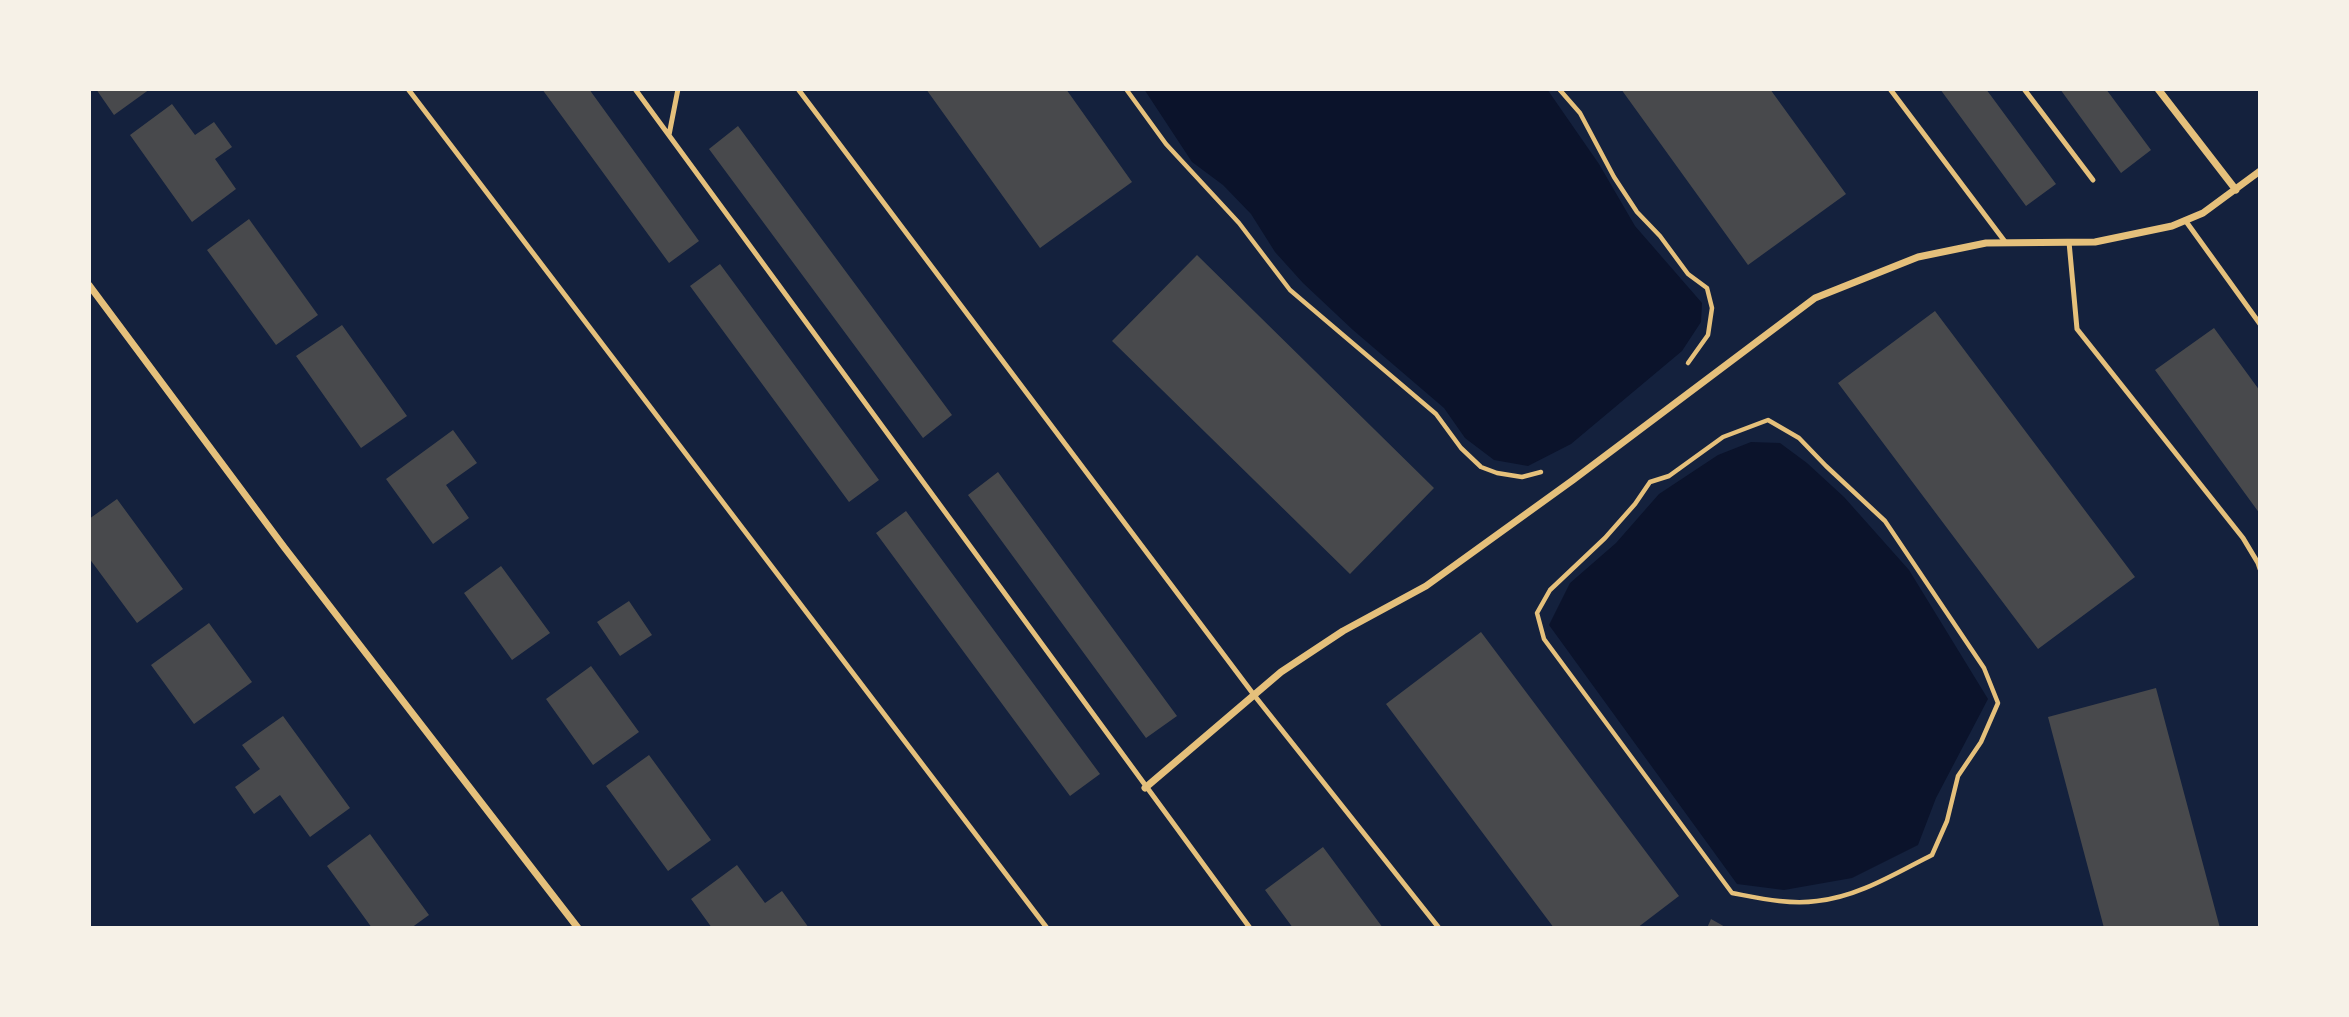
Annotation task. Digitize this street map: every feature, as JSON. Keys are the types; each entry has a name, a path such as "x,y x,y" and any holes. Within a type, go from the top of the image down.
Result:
{"street":[{"path":"2158,89 2236,190"},
{"path":"1145,788 1281,672 1343,631 1426,586 1573,480 1815,298 1918,257 1986,243 2095,242 2172,226 2203,213 2260,171"},
{"path":"89,285 284,547 578,928"}],"lane":[{"path":"408,89 1047,928"},
{"path":"635,89 1250,928"},
{"path":"669,135 678,89"},
{"path":"798,89 1254,695 1439,928"},
{"path":"1890,89 2006,243"},
{"path":"2024,89 2093,180"},
{"path":"2185,220 2260,324"},
{"path":"2069,242 2077,329 2243,538 2260,569"}],"path":[{"path":"1126,89 1166,144 1239,223 1290,290 1436,414 1461,448 1481,467 1522,477 1543,472"},
{"path":"1559,89 1580,113 1614,177 1637,212 1660,236 1688,274 1707,288 1713,308 1708,335 1688,363 1677,371"},
{"path":"1768,420 1799,438 1885,521 1984,668 1998,703 1981,742 1958,776 1947,821 1932,855 1855,892 1818,901 1787,902 1732,893 1544,639 1537,613 1550,590 1605,538 1650,482 1669,476 1723,437 1768,420"}],"water":[{"path":"1144,89 1547,89 1599,164 1635,226 1702,303 1701,322 1682,351 1571,444 1528,466 1494,460 1465,438 1444,408 1303,283 1275,252 1251,214 1223,185 1192,162"},
{"path":"1751,442 1780,443 1807,463 1844,497 1909,570 1988,699 1936,798 1918,845 1852,878 1784,890 1737,884 1549,625 1570,583 1616,543 1659,494 1718,455"}],"building":[{"path":"96,89 150,89 114,115"},
{"path":"542,89 589,89 699,241 669,263"},
{"path":"926,89 1066,89 1132,182 1040,248"},
{"path":"1621,89 1770,89 1846,194 1748,265"},
{"path":"1940,89 1986,89 2056,184 2026,206"},
{"path":"2060,89 2106,89 2151,150 2121,173"},
{"path":"172,104 195,135 214,122 232,147 215,159 236,189 192,222 130,135"},
{"path":"738,126 952,415 923,438 709,149"},
{"path":"249,219 318,315 276,345 207,250"},
{"path":"1197,255 1434,488 1350,574 1112,341"},
{"path":"720,264 879,480 849,502 690,286"},
{"path":"1935,311 2135,577 2038,649 1838,383"},
{"path":"342,325 407,416 361,448 296,356"},
{"path":"2214,328 2260,391 2260,514 2155,370"},
{"path":"453,430 477,463 446,485 469,518 433,544 386,479"},
{"path":"998,472 1177,716 1146,738 968,495"},
{"path":"117,499 183,589 137,623 89,558 89,519"},
{"path":"906,511 1100,774 1070,796 876,533"},
{"path":"501,566 550,633 512,660 464,593"},
{"path":"629,601 652,635 620,656 597,622"},
{"path":"209,623 252,682 194,724 151,665"},
{"path":"1481,632 1679,896 1637,928 1554,928 1386,704"},
{"path":"591,666 639,732 593,765 546,699"},
{"path":"2156,688 2220,928 2104,928 2048,717"},
{"path":"283,716 350,808 310,837 280,795 254,814 235,787 260,769 242,745"},
{"path":"649,755 711,840 668,871 606,786"},
{"path":"370,834 429,915 411,928 372,928 327,866"},
{"path":"1323,847 1383,928 1293,928 1265,890"},
{"path":"737,865 765,903 782,891 809,928 712,928 691,899"},
{"path":"1711,919 1727,928 1707,928"}]}
